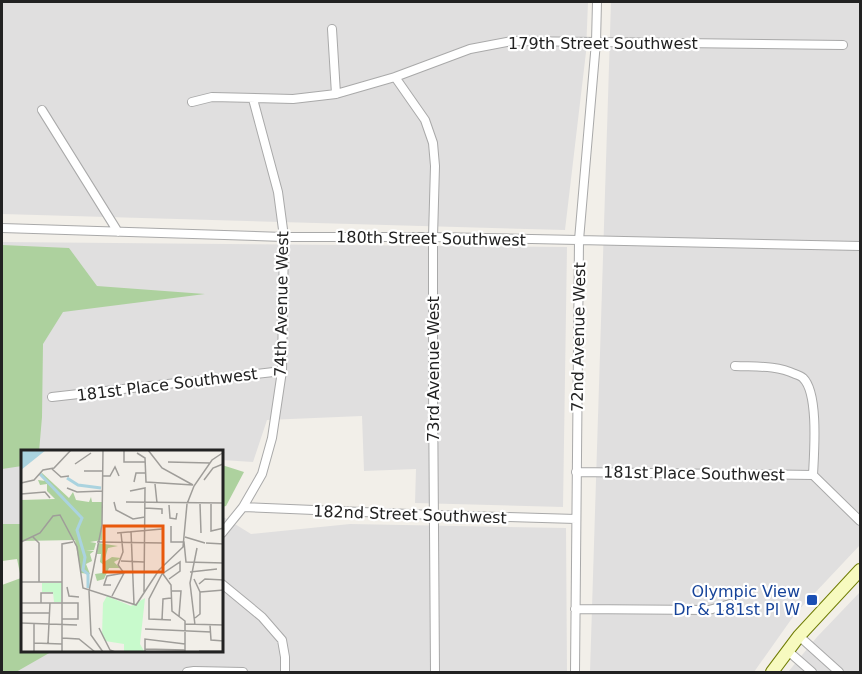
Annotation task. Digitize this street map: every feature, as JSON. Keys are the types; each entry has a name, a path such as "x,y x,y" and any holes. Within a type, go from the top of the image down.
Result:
{"main road":[{"path":"772,672 799,636 861,570"}],"street":[{"name":"72nd Avenue West","path":"575,672 579,240 596,42 597,2"},
{"path":"332,29 336,94"},
{"name":"179th Street Southwest","path":"192,102 212,98 293,99 336,94 395,77 470,49 512,41 843,45"},
{"name":"73rd Avenue West","path":"395,77 425,120 433,143 435,166 433,237 435,672"},
{"name":"74th Avenue West","path":"224,531 243,507 262,474 272,438 282,371 284,237 278,192 253,99"},
{"path":"42,110 118,232"},
{"name":"180th Street Southwest","path":"2,228 284,237 433,237 861,246"},
{"path":"735,366 785,369 804,378 810,390 815,423 813,475 861,521"},
{"name":"181st Place Southwest","path":"52,397 282,371"},
{"name":"181st Place Southwest","path":"576,472 813,475"},
{"name":"182nd Street Southwest","path":"243,507 576,519"},
{"path":"224,586 262,617 282,640 285,672"},
{"path":"575,609 709,610 730,604"},
{"path":"799,636 839,672"},
{"path":"788,651 812,672"},
{"path":"187,672 243,672"}],"shaded area":[{"path":"2,2 588,2 586,52 565,230 2,214"},
{"path":"611,2 860,2 860,545 795,614 754,672 590,672"},
{"path":"2,242 567,247 563,507 415,503 416,469 364,471 362,416 267,420 253,462 224,460 224,450 21,450 21,535 2,534"},
{"path":"224,517 251,534 350,524 566,528 567,672 2,672 21,653 224,653"},
{"path":"860,592 860,672 788,672 817,637"}],"green space":[{"path":"2,245 69,248 97,286 205,294 63,312 43,344 39,450 21,450 21,466 2,469"},
{"path":"224,466 244,472 224,506"},
{"path":"2,524 21,524 21,578 17,559 2,561"},
{"path":"21,578 21,653 49,653 16,672 2,672 2,585"}],"place":[{"name":"Olympic View Dr & 181st Pl W","path":"812,600"}]}
